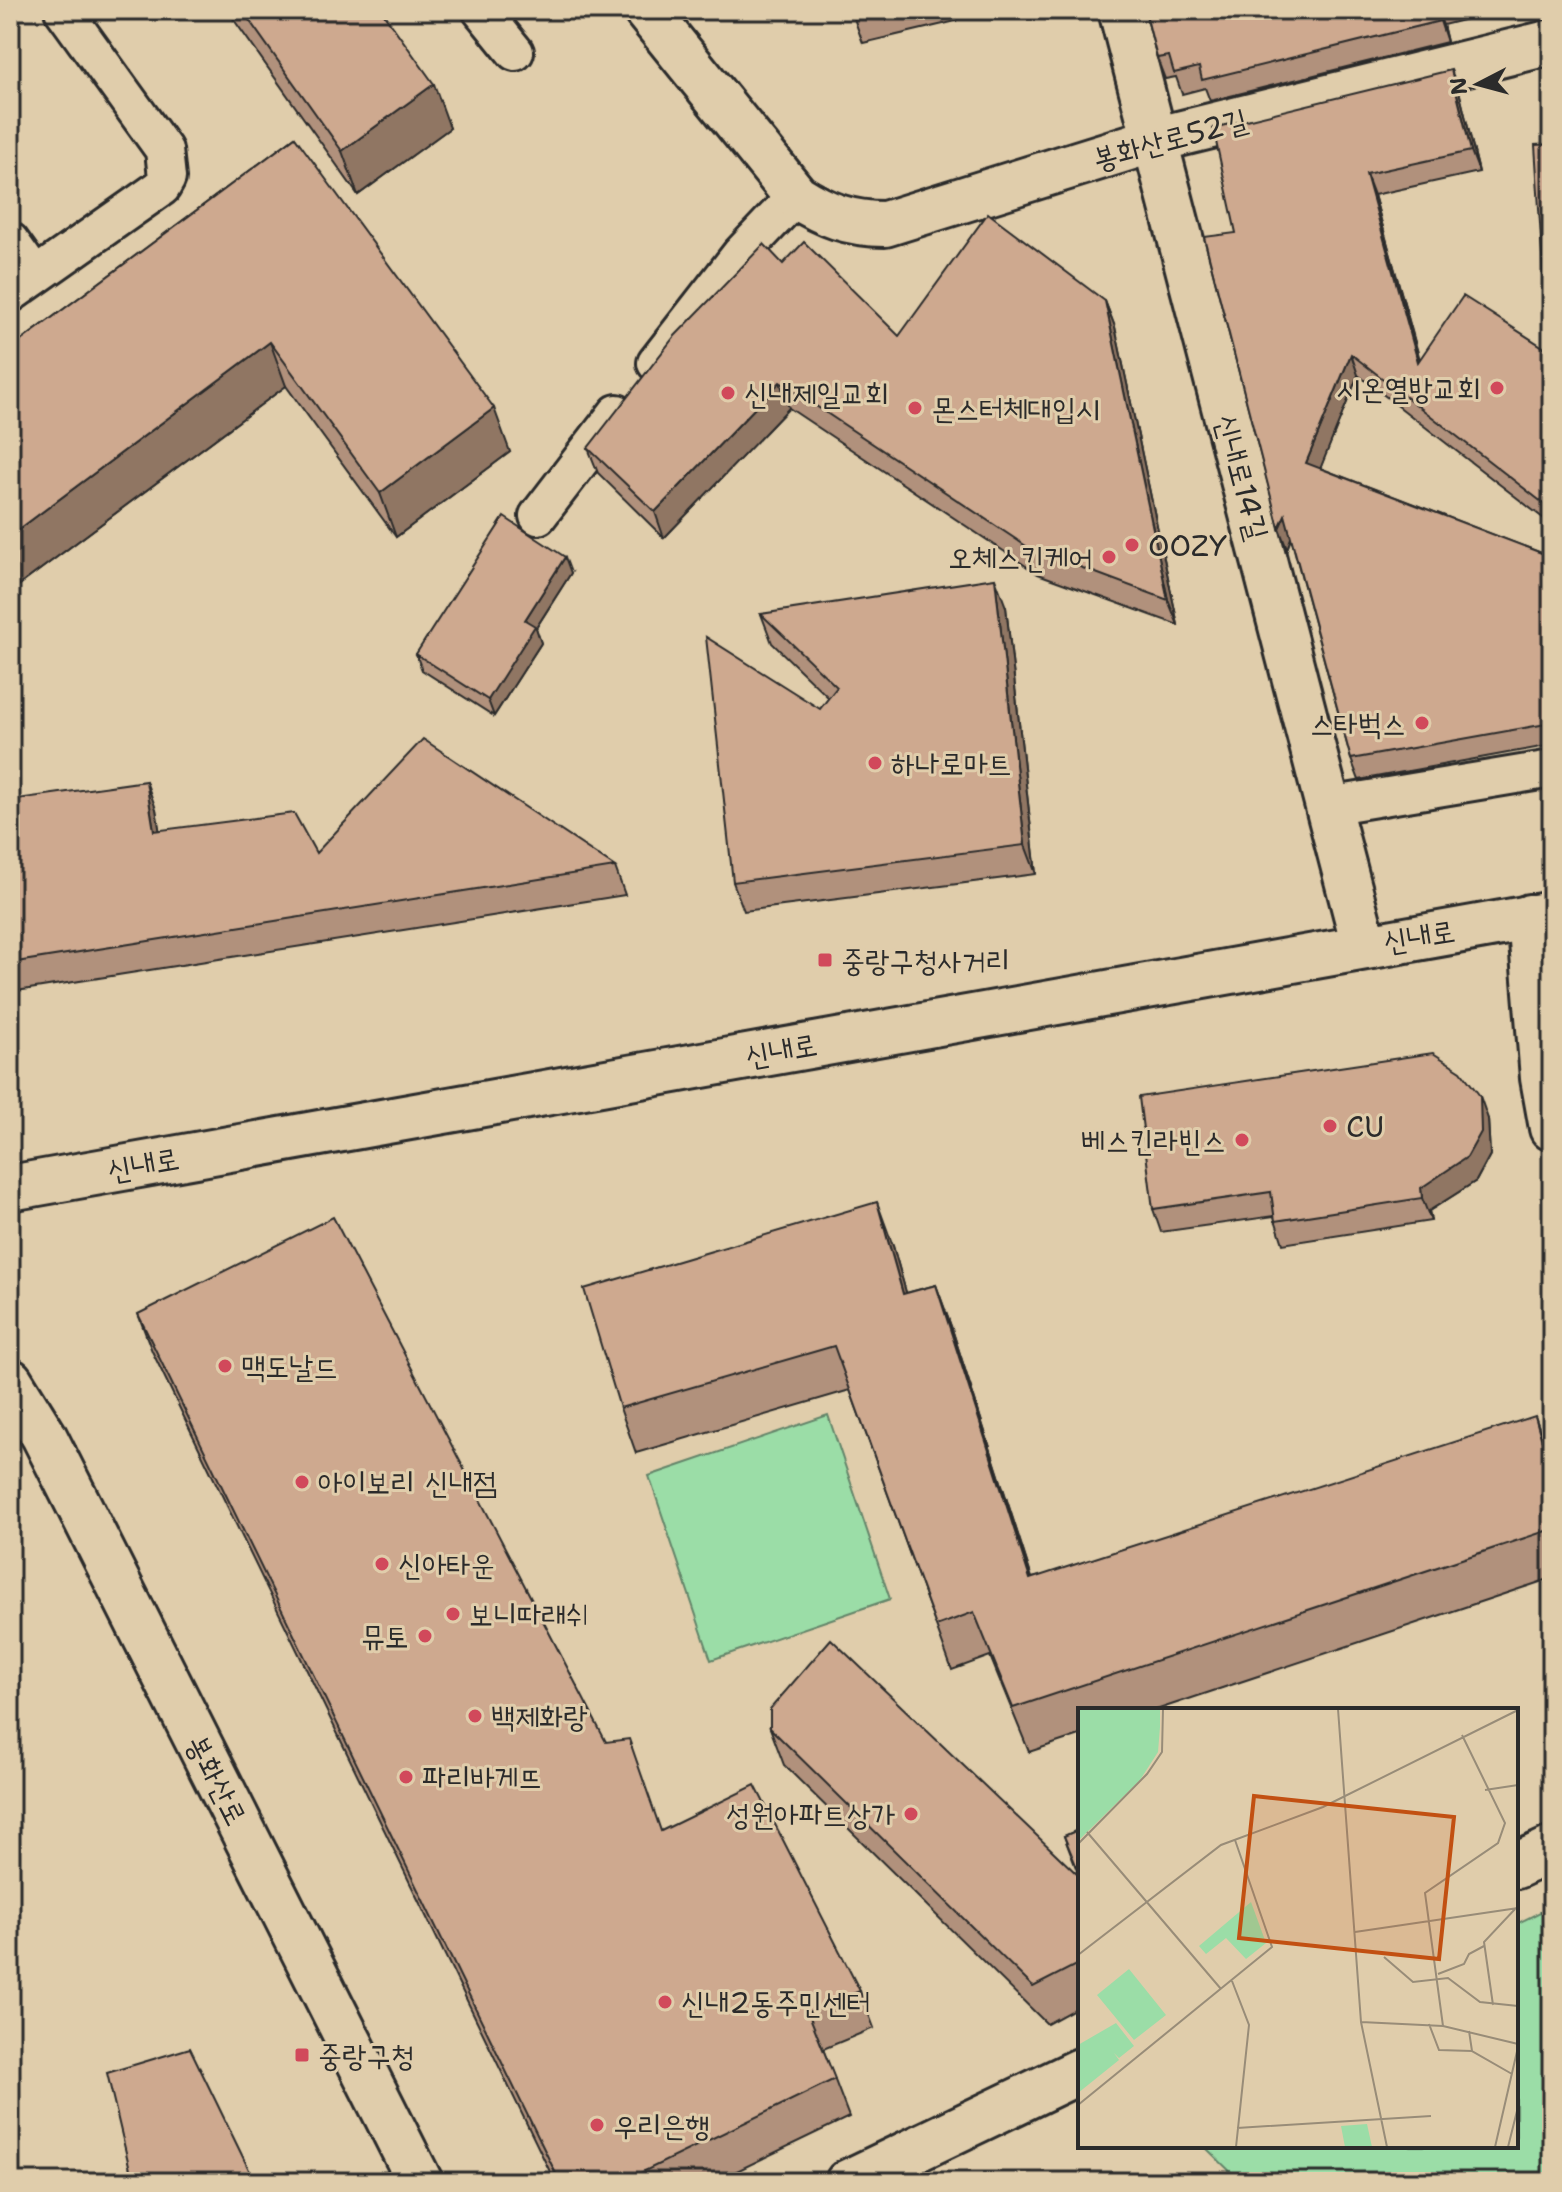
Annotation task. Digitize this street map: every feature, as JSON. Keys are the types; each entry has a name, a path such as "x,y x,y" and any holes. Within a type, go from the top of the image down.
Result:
{"street":[{"name":"봉화산로52길","path":"646,10 796,196 824,214 856,224 885,224 1154,140 1552,42"},
{"name":"신내로14길","path":"1121,10 1364,945"},
{"name":"신내로","path":"10,1188 1364,945 1541,916"},
{"path":"1541,916 1543,1078 1552,1128"},
{"name":"봉화산로","path":"10,1381 44,1436 420,2182"},
{"path":"1518,1865 1552,1849"},
{"path":"848,2182 1078,2072"}],"lane":[{"path":"10,241 23,285 162,187 167,178 164,150 63,10"},
{"path":"481,10 515,52"},
{"path":"538,516 740,255 796,196"},
{"path":"1328,806 1552,769"}],"green space":[{"path":"828,1415 890,1599 711,1660 649,1476"},
{"path":"1552,1906 1552,2182 1241,2182 1206,2148 1518,2148 1518,1923"}],"building":[{"path":"242,10 381,10 434,84 342,151"},
{"path":"1145,10 1437,10 1440,21 1202,80 1199,67 1174,73 1169,56 1157,58"},
{"path":"1451,70 1471,151 1366,174 1418,362 1463,296 1548,350 1535,145 1552,144 1552,510 1351,354 1306,463 1552,557 1552,723 1351,759 1285,515 1279,528 1204,237 1236,233 1213,128"},
{"path":"295,137 494,408 380,493 270,342 10,536 10,349"},
{"path":"988,213 1105,301 1168,600 1029,548 780,382 655,512 588,448 674,337 764,244 783,264 804,242 899,336"},
{"path":"504,517 565,557 525,620 535,626 488,700 416,654"},
{"name":"하나로마트","path":"995,578 1025,845 733,882 706,637 820,709 837,687 761,614"},
{"path":"423,739 615,867 10,963 10,800 146,781 154,831 294,813 316,853"},
{"path":"1433,1053 1461,1071 1480,1096 1481,1132 1467,1157 1421,1188 1422,1198 1275,1221 1271,1192 1153,1209 1139,1097"},
{"path":"877,1202 903,1294 936,1285 1030,1579 1535,1416 1552,1469 1552,1529 1013,1708 974,1612 936,1626 834,1346 620,1408 584,1289"},
{"path":"333,1217 606,1742 629,1739 661,1831 755,1785 860,1991 808,2012 835,2079 622,2182 560,2182 138,1314"},
{"name":"성원아파트상가","path":"831,1639 1078,1875 1078,1964 1033,1987 770,1728 770,1709"},
{"path":"1078,1830 1078,1870 1064,1836"},
{"path":"190,2048 255,2182 133,2182 107,2073"}],"place":[{"name":"시온열방교회","path":"1497,388"},
{"name":"신내제일교회","path":"728,393"},
{"name":"몬스터체대입시","path":"915,408"},
{"name":"OOZY","path":"1132,545"},
{"name":"오체스킨케어","path":"1109,557"},
{"name":"스타벅스","path":"1422,723"},
{"name":"하나로마트","path":"875,763"},
{"name":"중랑구청사거리","path":"825,960"},
{"name":"CU","path":"1330,1126"},
{"name":"베스킨라빈스","path":"1242,1140"},
{"name":"맥도날드","path":"225,1366"},
{"name":"아이보리 신내점","path":"302,1482"},
{"name":"신아타운","path":"382,1564"},
{"name":"보니따래쉬","path":"453,1614"},
{"name":"뮤토","path":"425,1636"},
{"name":"백제화랑","path":"475,1716"},
{"name":"파리바게뜨","path":"406,1777"},
{"name":"성원아파트상가","path":"911,1814"},
{"name":"신내2동주민센터","path":"665,2002"},
{"name":"중랑구청","path":"302,2055"},
{"name":"우리은행","path":"597,2125"}]}
